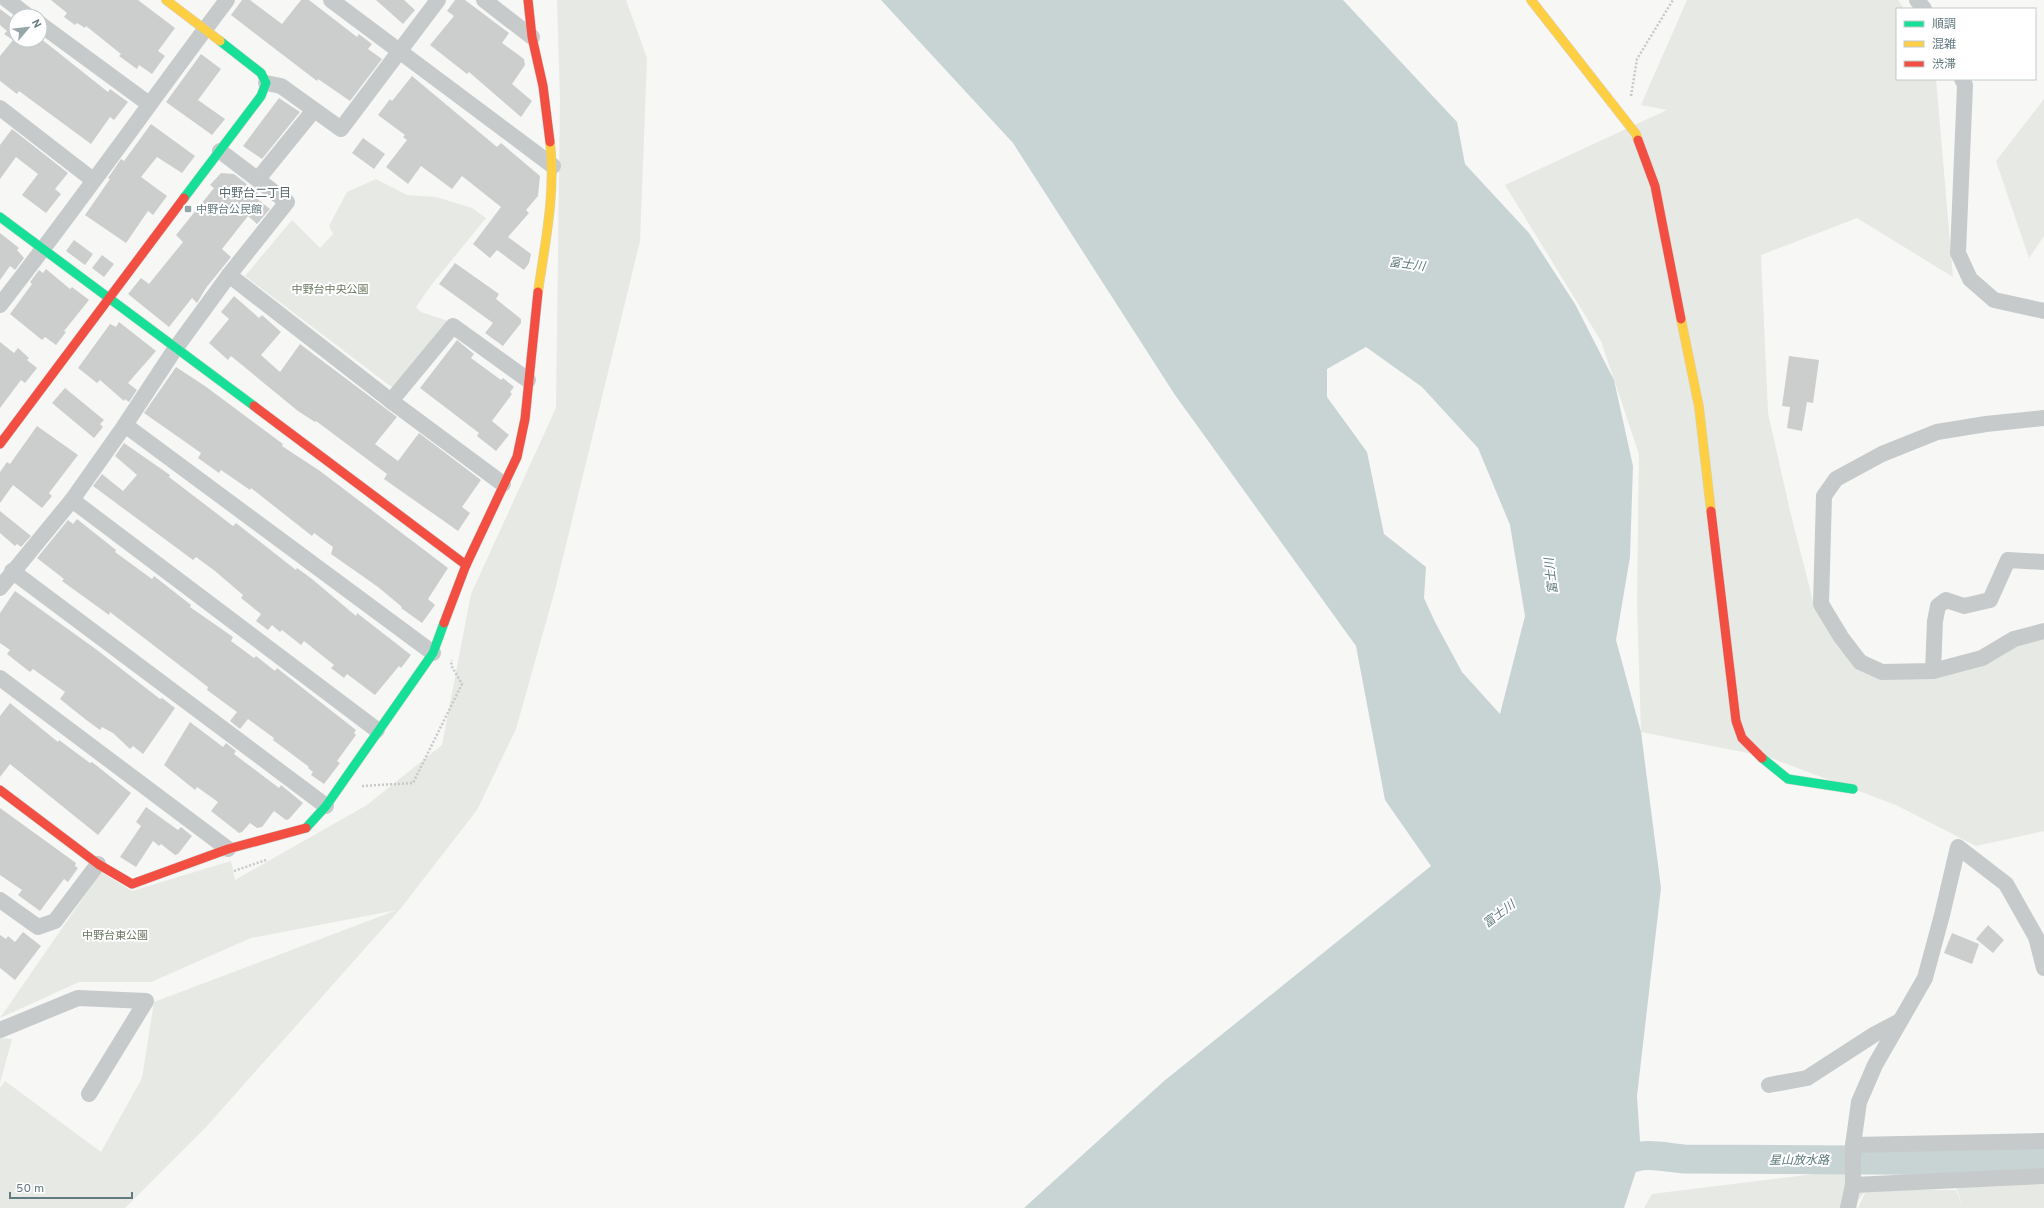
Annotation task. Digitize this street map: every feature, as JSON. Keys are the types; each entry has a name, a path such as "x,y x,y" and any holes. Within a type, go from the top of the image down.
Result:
{"street":[{"path":"7,0 18,8"},
{"path":"0,444 262,96 266,83 261,73 166,0"},
{"path":"0,306 43,251 93,180 227,0"},
{"path":"331,0 553,166"},
{"path":"266,83 281,86 341,128 438,0"},
{"path":"484,0 532,37"},
{"path":"0,790 98,864 132,884 228,849 308,827 326,806 377,730 433,653 466,565 516,457 525,419 534,318 549,214 553,166 543,86 532,37 528,0"},
{"path":"1531,0 1596,81 1636,134 1655,186 1699,407 1736,721 1742,738 1771,767 1788,780 1853,789"},
{"path":"1917,0 1923,8"},
{"path":"48,30 149,104"},
{"path":"1962,80 1965,85 1958,253 1970,279 1994,300 2044,311"},
{"path":"0,108 93,180"},
{"path":"258,179 314,110"},
{"path":"0,588 12,571 72,500 125,425 175,349 229,275 287,202 220,151"},
{"path":"0,217 43,251 466,565"},
{"path":"229,275 391,401 503,484"},
{"path":"391,401 452,326 528,380"},
{"path":"2044,418 1986,424 1937,432 1882,454 1836,480 1824,496 1821,604 1841,638 1860,662 1882,672 1933,671 1982,658 2014,639 2044,631"},
{"path":"125,425 433,653"},
{"path":"72,500 377,730"},
{"path":"1933,671 1935,621 1938,606 1946,600 1964,606 1990,600 2008,560 2044,562"},
{"path":"12,571 326,806"},
{"path":"0,678 228,849"},
{"path":"1848,1208 1852,1186 1853,1145 1859,1102 1875,1065 1925,978 1942,916 1958,846 2006,884 2036,936 2044,968"},
{"path":"0,900 38,927 55,921 98,864"},
{"path":"0,1030 78,998 146,1001 89,1094"},
{"path":"1769,1085 1807,1078 1900,1020"},
{"path":"1853,1145 2044,1141"},
{"path":"1852,1186 2044,1176"}],"path":[{"path":"1631,99 1630,92 1638,59 1673,0"},
{"path":"358,792 362,786 413,783 462,684 451,665 453,657"},
{"path":"234,871 270,859"}],"green space":[{"name":"中野台東公園","path":"557,0 626,0 647,58 640,241 555,590 516,729 477,810 401,908 206,1127 125,1208 0,1208 0,1088 5,1081 101,1152 142,1078 154,1002 397,910 251,938 151,982 79,982 0,1018 101,872 132,891 231,861 235,880 367,805 442,745 471,594 556,408 560,100"},
{"path":"1687,0 1898,0 1903,8 1896,8 1896,80 1936,80 1953,277 1857,218 1761,255 1768,413 1790,511 1815,609 1887,675 2044,639 2044,831 1976,846 1896,805 1768,757 1641,732 1637,604 1639,454 1601,341 1505,185 1667,110 1641,105"},
{"path":"2044,99 2044,236 2029,258 1996,161"},
{"name":"中野台中央公園","path":"376,179 407,195 436,197 472,208 486,218 432,284 416,307 421,312 448,321 393,388 245,276 292,220 320,248 333,234 329,226 347,192"},
{"path":"0,1038 12,1039 0,1083"},
{"path":"1839,1171 1867,1189 1956,1190 1963,1207 1954,1181 2044,1180 2044,1208 1858,1208 1866,1191 1851,1208 1644,1208 1652,1194"}],"water":[{"name":"富士川","path":"881,0 1343,0 1457,122 1465,164 1529,233 1575,304 1614,380 1633,466 1630,557 1616,640 1641,732 1661,888 1637,1096 1641,1156 1624,1208 1024,1208 1164,1081 1431,866 1385,800 1356,646 1175,395 1013,143","holes":["1366,347 1422,387 1478,448 1510,525 1525,616 1500,714 1462,672 1435,622 1424,598 1426,567 1384,534 1367,452 1327,397 1327,369"]}],"building":[{"path":"51,0 138,0 175,28 158,51 165,56 152,74 139,65 137,69 119,56 121,54 86,26 85,28 77,23 75,25 64,17 67,13"},
{"path":"242,0 250,0 282,24 301,0 309,0 357,37 359,34 372,44 368,49 382,59 350,101 318,79 317,81 231,15"},
{"path":"376,0 404,0 415,10 403,24"},
{"path":"455,0 465,0 509,33 502,43 524,59 525,65 512,84 532,101 521,117 469,72 467,74 430,45 454,16 447,11"},
{"path":"0,9 8,15 8,37 4,34 7,31 0,25"},
{"path":"48,44 108,92 110,89 128,102 114,120 110,117 91,144 19,91 17,94 0,81 0,56 8,46 8,48 48,48"},
{"path":"201,54 221,69 198,100 225,119 212,135 166,102"},
{"path":"412,76 497,147 501,143 540,176 538,196 526,210 529,213 508,237 531,254 529,263 524,270 497,250 490,258 473,244 501,207 462,176 452,189 421,166 408,184 386,167 407,140 403,137 405,135 378,115 390,99 392,101"},
{"path":"279,98 300,112 262,159 243,146"},
{"path":"151,124 195,156 182,173 157,157 141,177 167,196 153,215 148,211 126,243 85,215 110,179 108,178 121,159 124,161"},
{"path":"12,129 68,173 55,189 61,194 46,213 22,195 38,174 16,157 0,179 0,145"},
{"path":"363,138 385,154 374,169 352,153"},
{"path":"221,173 234,174 258,193 255,197 270,209 257,224 248,216 222,249 231,257 206,288 197,303 192,298 169,327 128,294 141,278 149,284 183,242 176,235 214,188 210,185"},
{"path":"0,233 19,248 17,250 24,258 15,270 10,266 0,280"},
{"path":"74,240 93,254 85,265 66,251"},
{"path":"102,255 114,264 104,277 92,268"},
{"path":"455,263 499,294 496,299 521,319 521,323 503,346 485,333 493,323 439,284"},
{"path":"46,269 70,289 72,287 89,300 64,331 66,332 56,345 45,337 42,340 10,314 32,284 30,282 39,270 43,273"},
{"path":"234,296 259,318 262,315 281,332 261,355 280,372 300,344 397,417 375,444 398,461 419,433 481,480 462,507 470,513 458,531 384,479 387,474 316,421 315,422 298,411 231,356 228,360 209,343 229,319 221,312"},
{"path":"119,322 156,351 128,383 137,390 129,402 125,399 124,401 100,380 97,383 78,368 110,324 116,327"},
{"path":"457,340 474,354 471,358 501,380 503,378 514,387 510,392 512,394 492,421 509,435 496,451 477,436 479,433 420,388"},
{"path":"0,342 14,353 18,348 29,358 27,360 37,368 25,383 21,380 0,408"},
{"path":"1789,356 1819,360 1813,403 1807,402 1802,431 1787,428 1790,407 1782,406"},
{"path":"176,367 205,386 283,444 282,446 320,471 448,568 428,599 435,605 422,623 401,608 402,607 378,587 331,554 333,547 314,533 312,536 251,488 250,490 221,470 219,473 198,458 201,453 144,413"},
{"path":"65,388 104,420 100,424 103,427 94,438 52,403"},
{"path":"37,426 78,455 49,493 52,496 42,508 13,485 0,503 0,472 7,462 10,464"},
{"path":"124,443 170,475 169,477 233,526 236,523 296,570 297,568 312,579 356,616 357,613 411,655 401,668 399,666 375,695 347,674 344,678 331,668 334,665 304,641 301,645 282,630 280,632 272,625 268,630 256,621 261,614 241,598 243,595 215,571 196,557 193,560 93,486 102,474 123,491 137,475 115,456"},
{"path":"0,511 31,536 21,547 17,544 15,546 0,533"},
{"path":"77,519 116,550 115,552 152,579 154,576 191,605 190,607 233,637 231,641 254,658 256,656 275,671 277,668 356,730 354,733 356,735 337,761 340,763 324,784 311,775 313,772 308,768 309,767 248,719 240,729 230,721 237,712 207,690 208,687 110,612 109,615 62,581 64,579 37,558 68,520 73,524"},
{"path":"15,591 97,650 160,699 162,698 175,708 143,754 133,746 130,749 113,733 102,727 100,730 85,719 60,699 65,692 33,669 30,672 7,654 10,650 0,643 0,613"},
{"path":"10,703 58,742 59,740 90,763 92,762 131,793 98,835 10,764 0,777 0,716"},
{"path":"190,722 223,747 226,743 236,751 234,754 279,788 281,785 303,803 289,819 286,820 274,811 262,827 257,828 250,823 242,832 239,833 211,811 218,802 197,787 195,790 164,765"},
{"path":"146,807 178,830 181,827 192,836 178,854 175,855 161,844 159,846 153,841 136,867 120,857 141,826 136,822"},
{"path":"0,808 76,863 75,866 78,868 68,882 64,879 40,911 18,895 22,890 0,875"},
{"path":"1988,925 2004,940 1993,953 1976,939"},
{"path":"23,932 41,946 15,980 0,968 0,935 6,939 8,936 15,942"},
{"path":"1952,933 1979,944 1972,964 1944,953"}],"waterway":[{"name":"星山放水路","path":"1576,1208 1588,1190 1602,1174 1619,1163 1641,1156 1684,1159 2044,1161"}],"traffic: fast":[{"path":"184,198 261,96 266,83 261,73 220,41"},
{"path":"0,217 254,406"},
{"path":"306,828 326,806 433,653 444,623"},
{"path":"1762,758 1788,779 1853,789"}],"traffic: slow":[{"path":"166,0 220,41"},
{"path":"1531,0 1636,134 1638,140"},
{"path":"538,292 551,199 552,180 550,142"},
{"path":"1681,319 1699,407 1711,511"}],"traffic: jam":[{"path":"528,0 532,37 543,86 550,142"},
{"path":"1638,140 1655,186 1681,319"},
{"path":"0,444 184,198"},
{"path":"444,623 466,565 517,457 525,419 538,292"},
{"path":"254,406 466,565"},
{"path":"1711,511 1736,721 1742,738 1762,758"},
{"path":"0,790 98,864 132,884 228,849 306,828"}],"place":[{"name":"中野台公民館","path":"188,209"}],"district":[{"name":"中野台二丁目","path":"255,193"}]}
